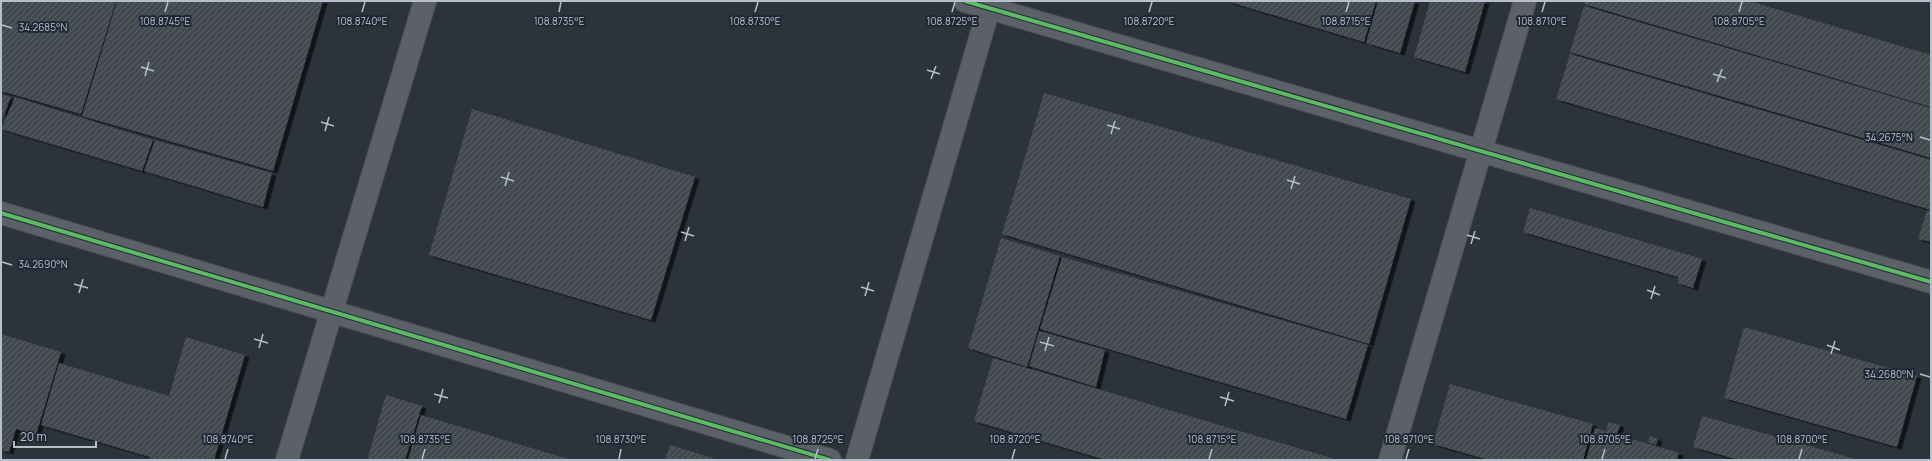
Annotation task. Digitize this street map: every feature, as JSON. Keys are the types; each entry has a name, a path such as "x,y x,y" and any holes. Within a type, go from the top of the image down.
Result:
{"street":[{"path":"287,460 425,1"},
{"path":"965,1 990,5 1480,151 1931,282"},
{"path":"1390,460 1525,1"},
{"path":"857,460 990,5"},
{"path":"1,213 830,460"}],"building":[{"path":"1,1 116,1 81,114 1,91"},
{"path":"117,1 323,1 273,171 82,116"},
{"path":"1226,1 1376,1 1364,42"},
{"path":"1378,1 1415,1 1400,53 1366,43"},
{"path":"1430,1 1485,1 1465,72 1414,57"},
{"path":"1585,1 1749,1 1931,55 1931,107 1584,4"},
{"path":"1584,6 1931,108 1931,158 1570,52"},
{"path":"1570,54 1931,160 1931,210 1556,99"},
{"path":"1044,93 1411,199 1369,344 1002,234"},
{"path":"1,94 11,97 1,122"},
{"path":"15,97 153,140 142,171 1,129"},
{"path":"472,109 695,177 651,320 429,255"},
{"path":"155,140 272,173 263,207 144,171"},
{"path":"1530,208 1702,259 1693,288 1678,283 1678,277 1523,232"},
{"path":"1927,210 1931,211 1931,242 1918,239"},
{"path":"1001,238 1060,256 1027,367 968,348"},
{"path":"1062,257 1368,345 1346,419 1040,329"},
{"path":"1744,327 1917,376 1897,447 1724,398"},
{"path":"1039,331 1105,350 1096,387 1029,366"},
{"path":"1,334 61,352 36,435 16,429 9,452 1,450"},
{"path":"186,337 245,355 214,460 149,460 150,457 41,425 59,363 169,396"},
{"path":"993,358 1338,460 1106,460 974,421"},
{"path":"1450,384 1593,424 1583,460 1489,460 1433,444"},
{"path":"386,395 422,406 405,460 367,460"},
{"path":"421,415 572,460 408,460"},
{"path":"1702,416 1859,460 1739,460 1693,447"},
{"path":"1608,422 1620,425 1617,434 1606,431"},
{"path":"1595,428 1679,453 1677,460 1586,460"},
{"path":"1650,436 1658,439 1656,445 1648,442"},
{"path":"670,445 719,460 665,460"}],"cycle path":[{"path":"965,1 1931,282"},
{"path":"1,213 830,460"}]}
